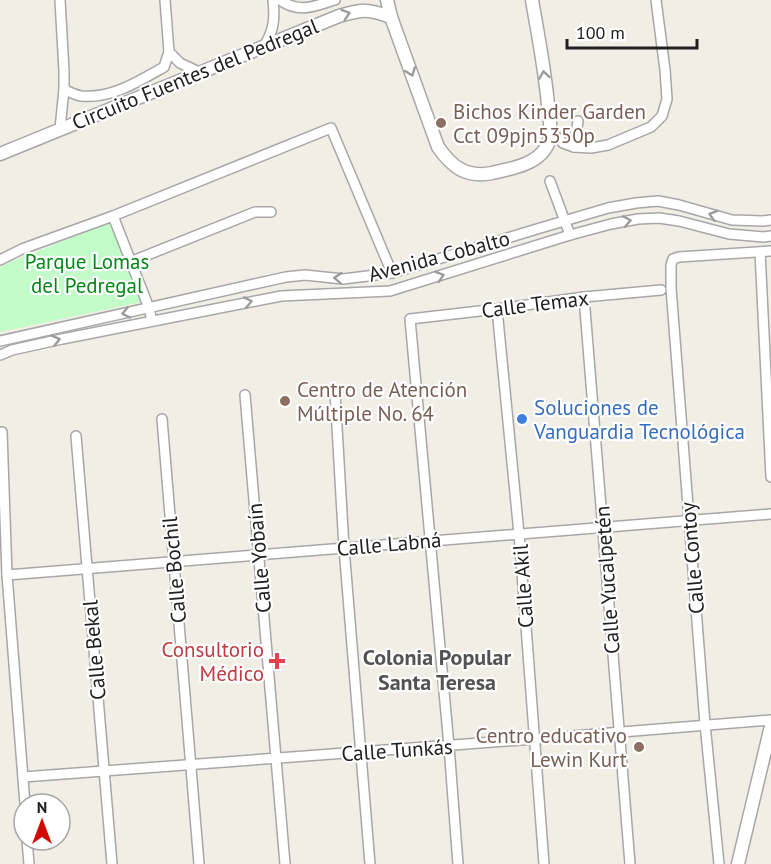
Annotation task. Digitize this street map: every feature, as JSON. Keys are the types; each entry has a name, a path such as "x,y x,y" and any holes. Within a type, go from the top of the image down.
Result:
{"street":[{"path":"60,0 64,89 60,129"},
{"path":"64,89 80,96 99,95 129,87 164,67 169,52 165,0"},
{"path":"264,46 274,22 273,0"},
{"path":"280,0 295,8 303,9 335,0"},
{"path":"387,0 438,147 448,161 459,170 484,175 503,171 535,159 545,151 549,142 547,92 532,0"},
{"path":"550,132 563,143 574,147 591,148 608,145 651,127 662,116 667,99 656,0"},
{"name":"Circuito Fuentes del Pedregal","path":"0,154 339,16 369,10 391,17"},
{"path":"169,52 180,63 199,72"},
{"path":"574,147 578,122"},
{"path":"0,260 22,249 113,216 331,128 392,273"},
{"path":"550,181 570,236"},
{"name":"Avenida Cobalto","path":"0,341 286,277 305,275 343,279 392,273 565,220 636,203 657,201 732,220 771,220"},
{"path":"130,262 255,212 271,212"},
{"path":"113,216 152,321"},
{"name":"Avenida Cobalto","path":"0,355 12,350 62,339 281,296 390,291 570,236 629,221 659,218 679,220 729,234 771,236"},
{"path":"771,251 760,252 771,477"},
{"name":"Calle Contoy","path":"718,864 705,724 671,265 673,259 679,257 760,252"},
{"name":"Calle Temax","path":"431,541 410,319 584,297 661,290"},
{"name":"Calle Yucalpetén","path":"584,297 630,864"},
{"name":"Calle Akil","path":"497,309 519,534 544,864"},
{"path":"335,392 344,548 370,864"},
{"name":"Calle Yobaín","path":"245,395 285,864"},
{"name":"Calle Bochil","path":"162,419 172,562 199,864"},
{"path":"2,432 7,575 24,792"},
{"name":"Calle Bekal","path":"76,436 112,864"},
{"name":"Calle Labná","path":"7,575 771,513"},
{"path":"431,541 458,864"},
{"name":"Calle Tunkás","path":"23,777 535,740 771,720"},
{"path":"738,864 771,726"}],"green space":[{"name":"Parque Lomas del Pedregal","path":"111,222 141,302 0,332 0,268 3,265"}],"place":[{"name":"Bichos Kinder Garden Cct 09pjn5350p","path":"441,123"},
{"name":"Centro de Atención Múltiple No. 64","path":"285,401"},
{"name":"Soluciones de Vanguardia Tecnológica","path":"522,419"},
{"name":"Consultorio Médico","path":"277,661"},
{"name":"Centro educativo Lewin Kurt","path":"639,747"}],"district":[{"name":"Colonia Popular Santa Teresa","path":"437,670"}]}
